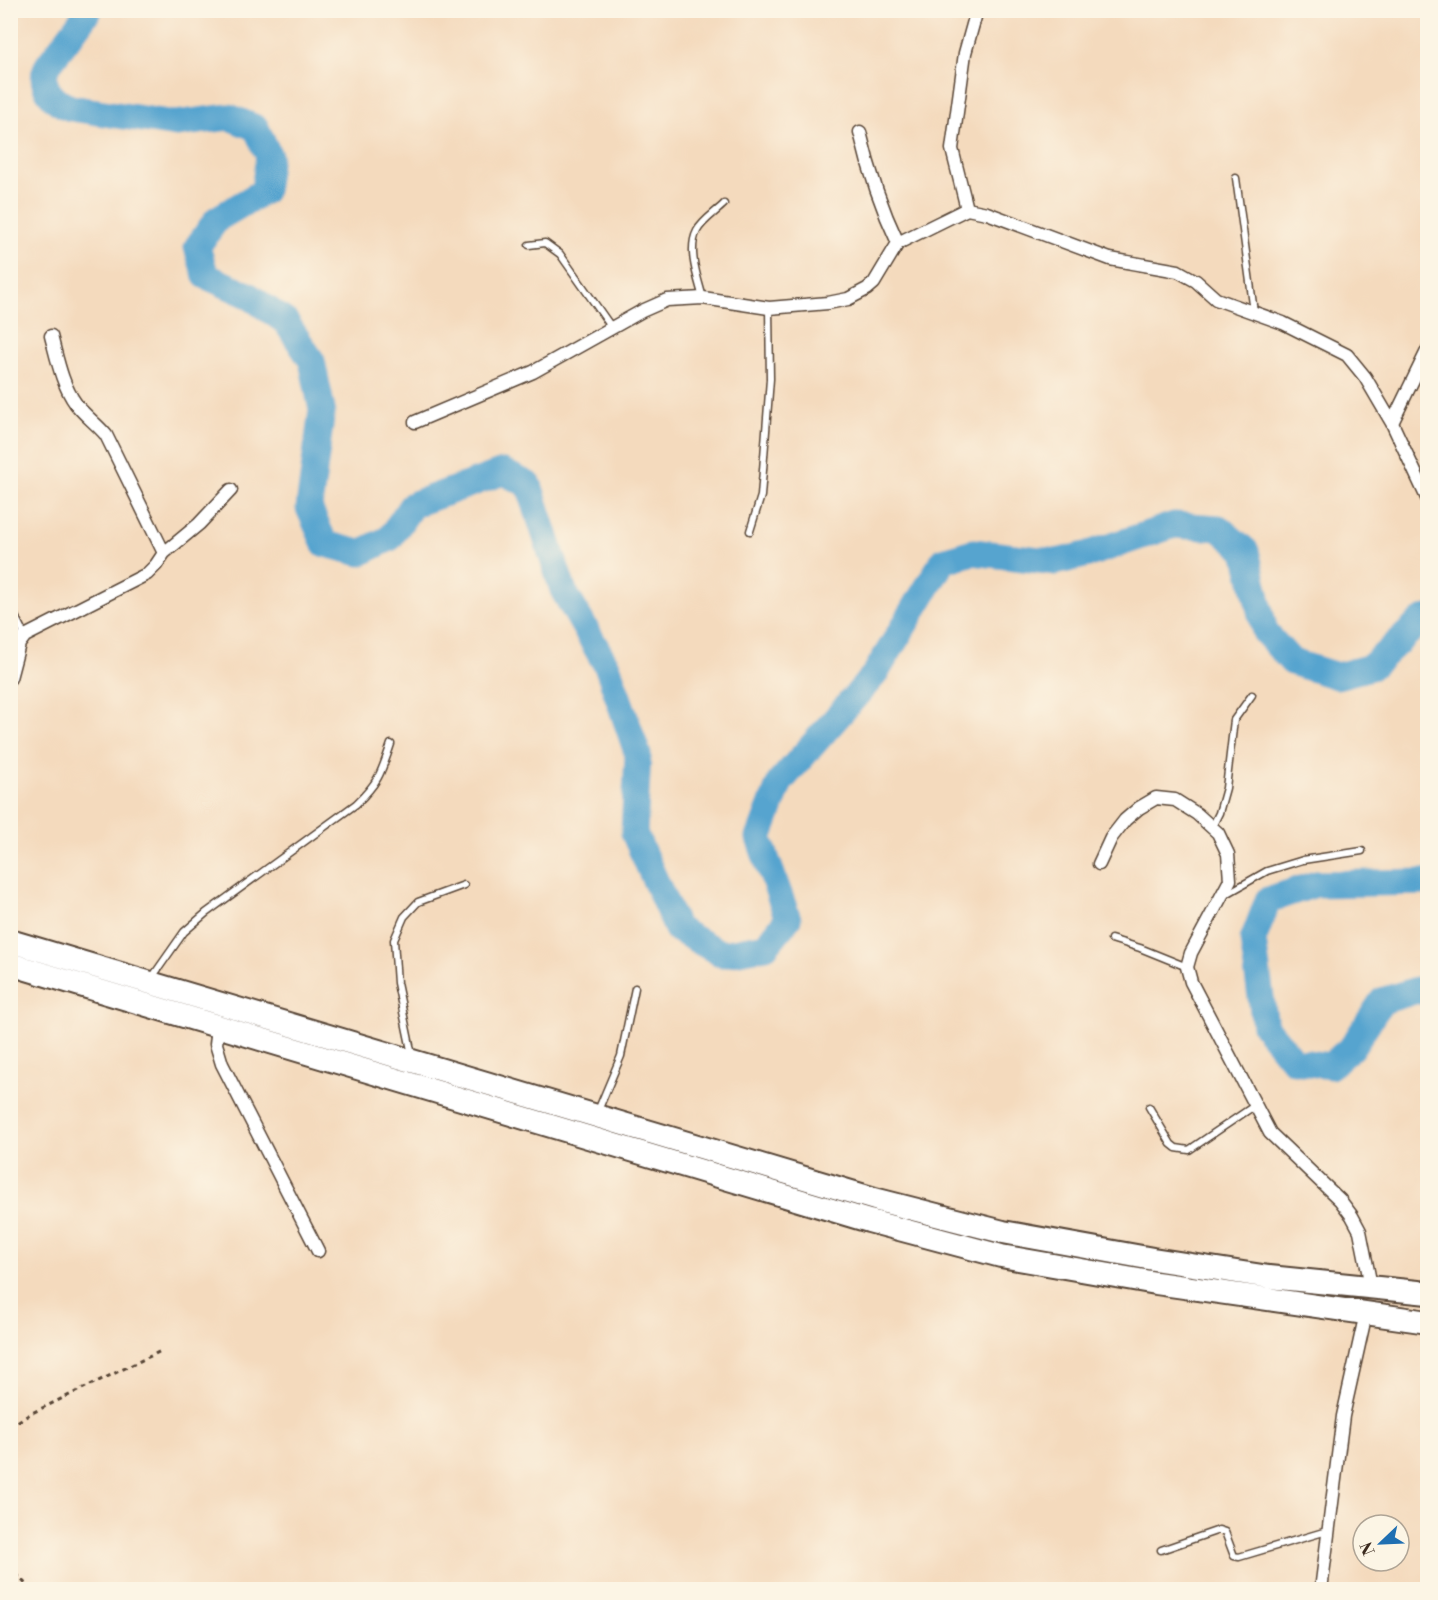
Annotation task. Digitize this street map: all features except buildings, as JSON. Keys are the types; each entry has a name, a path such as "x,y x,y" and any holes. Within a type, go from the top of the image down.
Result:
{"highway":[{"path":"10,940 878,1200 1004,1232 1153,1260 1269,1277 1428,1293"},
{"path":"10,964 869,1221 1001,1256 1156,1283 1428,1322"}],"street":[{"path":"967,209 952,149 965,53 977,10"},
{"path":"860,132 881,207 898,243"},
{"path":"415,422 533,372 642,310 667,300 703,298 769,308 848,299 874,283 898,243 967,209 987,213 1110,259 1178,271 1196,281 1216,299 1283,323 1347,355 1365,376 1392,423 1428,500"},
{"path":"51,336 65,383 74,402 106,435 164,553"},
{"path":"1392,423 1428,349"},
{"path":"10,678 19,644 25,636 147,574 164,553 199,524 231,490"},
{"path":"1099,864 1111,838 1125,820 1156,798 1175,800 1197,814 1218,832 1228,854 1230,880 1191,953 1187,967 1191,982 1270,1133 1340,1200 1352,1216 1360,1231 1371,1286"},
{"path":"218,1028 216,1044 222,1064 318,1251"},
{"path":"1321,1590 1342,1416 1366,1313"}],"lane":[{"path":"1236,178 1254,313"},
{"path":"703,298 697,275 693,242 697,230 724,204"},
{"path":"529,245 545,243 561,254 612,328"},
{"path":"750,531 761,496 770,379 769,308"},
{"path":"10,606 25,636"},
{"path":"1212,827 1219,813 1226,788 1234,720 1252,695"},
{"path":"149,982 184,932 199,919 356,804 370,791 380,777 391,744"},
{"path":"1223,896 1268,871 1303,860 1362,851"},
{"path":"413,1062 397,983 394,940 404,917 418,902 464,885"},
{"path":"1111,939 1187,967"},
{"path":"596,1116 621,1056 634,988"},
{"path":"1149,1107 1171,1144 1176,1148 1190,1150 1254,1106"},
{"path":"1161,1550 1219,1530 1225,1532 1234,1556 1239,1557 1328,1531"}],"path":[{"path":"10,1426 32,1413 163,1350"},
{"path":"10,1567 31,1590"}],"waterway":[{"path":"89,10 46,69 45,82 54,98 71,108 176,124 229,117 256,128 269,156 264,191 217,219 197,247 206,276 248,295 286,322 312,361 322,410 309,508 325,544 360,553 390,538 412,505 503,472 529,485 563,590 608,668 638,755 634,833 677,929 722,954 766,946 788,919 759,838 780,782 875,674 943,561 973,552 1056,562 1089,554 1174,525 1219,528 1246,551 1265,632 1292,662 1337,676 1371,667 1421,621 1428,618"},
{"path":"1428,882 1316,884 1268,900 1253,940 1265,1026 1294,1061 1330,1066 1352,1047 1382,1001 1417,990 1428,993"}]}
